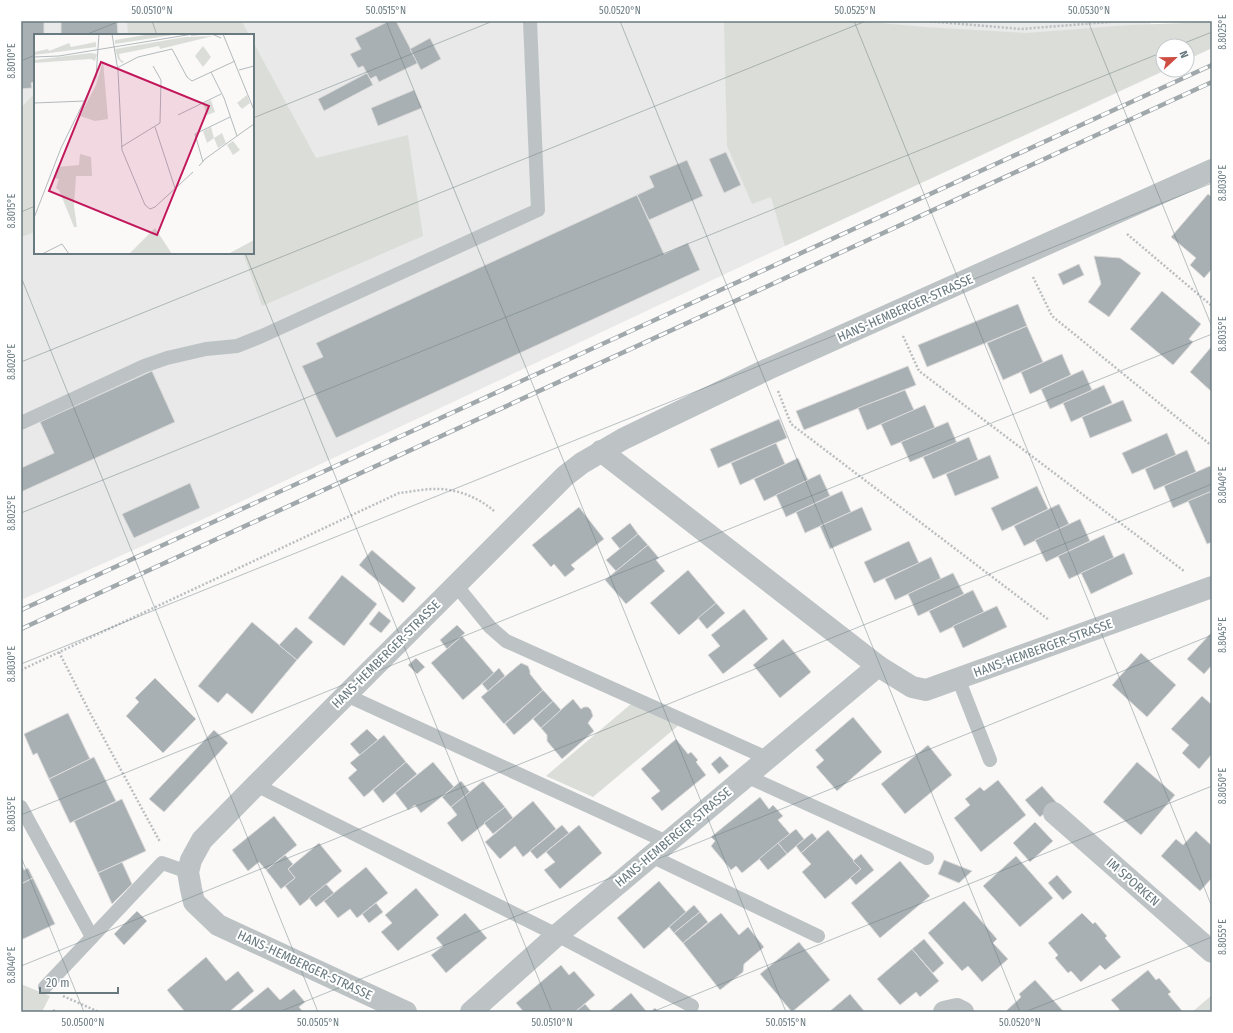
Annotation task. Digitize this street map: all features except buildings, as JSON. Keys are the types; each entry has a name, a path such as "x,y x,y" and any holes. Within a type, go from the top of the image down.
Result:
{"street":[{"name":"HANS-HEMBERGER-STRASSE","path":"406,1012 218,925 194,902 191,889 188,872 191,860 202,840 455,584 565,476 582,463 639,431 768,369 1212,170"},
{"name":"HANS-HEMBERGER-STRASSE","path":"601,451 878,666 912,687 926,690 1209,588"},
{"name":"HANS-HEMBERGER-STRASSE","path":"471,1012 557,935 878,666"},
{"name":"IM SPORKEN","path":"1054,813 1212,952"},
{"path":"944,1012 957,1009 963,1012"}],"lane":[{"path":"21,423 144,366 161,360 206,349 237,346 262,336 538,210 530,21"},
{"path":"455,584 490,627 506,641 767,758"},
{"path":"958,678 990,760"},
{"path":"346,695 667,842"},
{"path":"746,776 927,858"},
{"path":"256,784 557,935 692,1006"},
{"path":"21,807 92,937"},
{"path":"651,856 818,936"},
{"path":"45,987 162,863 188,872"}],"path":[{"path":"926,21 1021,29 1122,21"},
{"path":"1107,217 1212,306"},
{"path":"1023,255 1052,316 1212,446"},
{"path":"893,313 919,372 1209,588"},
{"path":"768,369 791,424 1072,638"},
{"path":"21,670 399,493 434,489 463,493 487,505 512,528"},
{"path":"59,652 89,711 163,847 162,863"}],"shaded area":[{"path":"21,21 1150,21 1155,42 1155,75 785,246 210,516 21,600"},
{"path":"127,21 242,21 248,34 128,34"},
{"path":"724,21 858,21 925,27 1026,33 1129,25 1212,22 1212,48 1195,56 1195,38 1155,38 1155,75 785,246 771,197 752,204 727,146"},
{"path":"254,44 316,158 408,135 423,236 262,306 243,254 254,254"},
{"path":"34,94 34,232 21,237 21,108"},
{"path":"631,704 679,725 593,797 546,776"},
{"path":"21,984 50,996 42,1012 21,1012"},
{"path":"1212,995 1212,1012 1192,1012"}],"railway":[{"path":"21,610 1212,65"},
{"path":"21,629 1212,82"}]}
